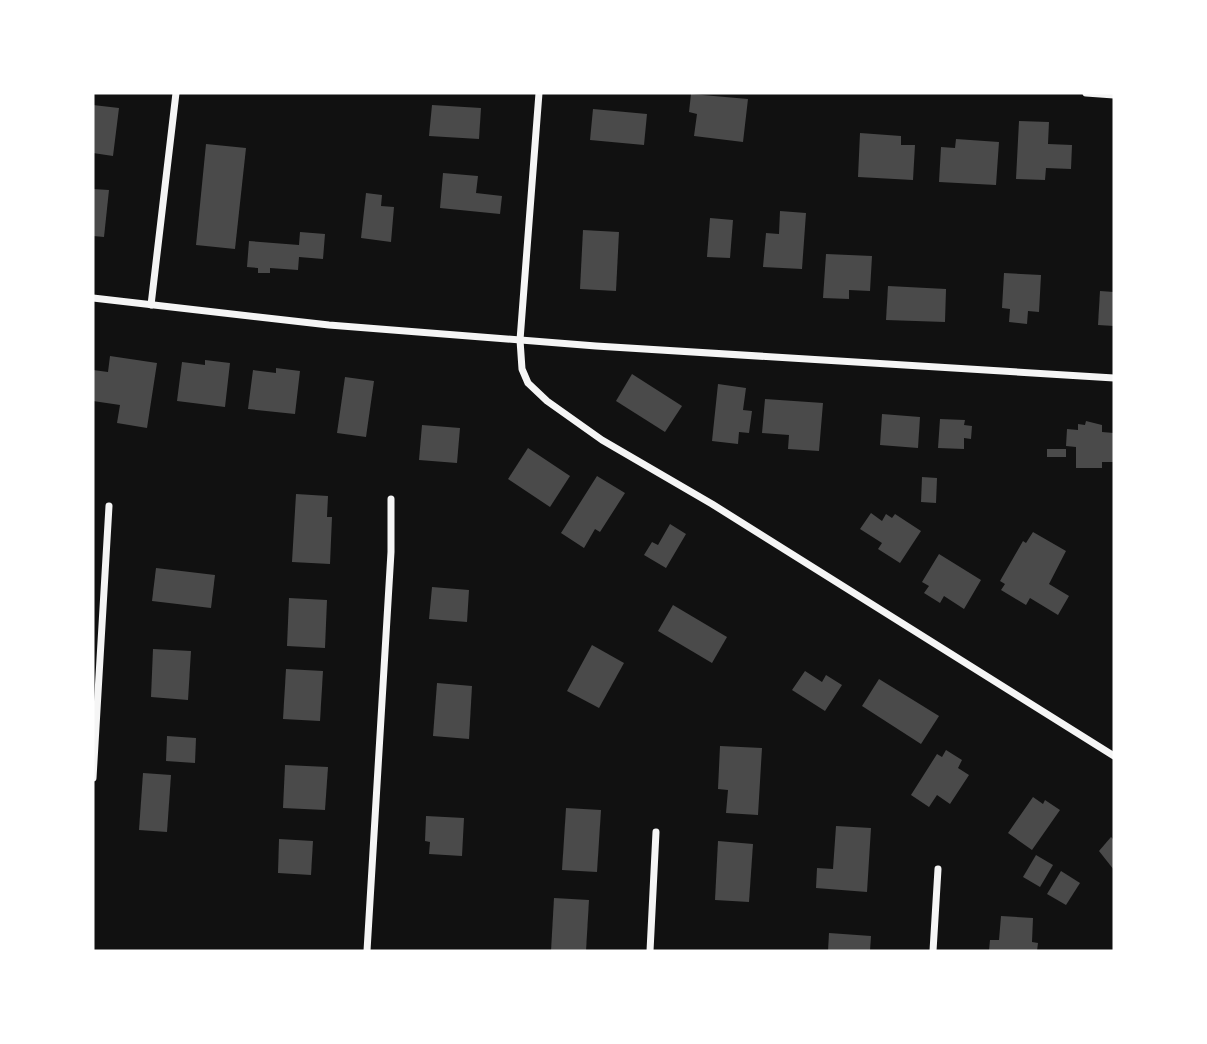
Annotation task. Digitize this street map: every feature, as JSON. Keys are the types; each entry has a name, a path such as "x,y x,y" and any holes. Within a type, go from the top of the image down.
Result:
{"street":[{"path":"151,305 176,93"},
{"path":"539,93 520,340 522,369 528,383 547,401 591,432 712,504 1114,756"},
{"path":"1086,93 1114,95"},
{"path":"93,298 329,325 520,340 1114,378"},
{"path":"367,951 391,552 391,499"},
{"path":"93,778 109,506"},
{"path":"650,951 656,832"},
{"path":"933,951 937,869"}],"building":[{"path":"691,94 748,99 743,142 694,136 697,114 689,112"},
{"path":"93,105 119,108 113,156 93,153"},
{"path":"432,105 481,108 479,139 429,136"},
{"path":"593,109 647,114 644,145 590,140"},
{"path":"1019,121 1049,122 1048,144 1072,145 1071,169 1046,168 1045,180 1016,179"},
{"path":"860,133 901,136 901,145 915,145 913,180 858,177"},
{"path":"956,139 999,142 996,185 939,182 941,147 955,148"},
{"path":"206,144 246,148 235,249 196,245"},
{"path":"443,173 478,176 476,193 502,196 500,214 440,208"},
{"path":"93,189 109,190 104,237 93,236"},
{"path":"366,193 382,195 381,206 394,207 391,242 361,238"},
{"path":"780,211 806,213 802,269 763,267 766,233 779,234"},
{"path":"710,218 733,220 730,258 707,257"},
{"path":"583,230 619,232 616,291 580,289"},
{"path":"300,232 325,234 323,259 299,257 298,270 270,268 270,273 258,273 258,268 247,267 249,241 299,245"},
{"path":"826,254 872,256 870,291 849,290 849,299 823,298"},
{"path":"1004,273 1041,275 1039,312 1028,311 1027,324 1009,322 1010,309 1002,308"},
{"path":"888,286 946,289 945,322 886,320"},
{"path":"1100,291 1114,292 1114,326 1098,325"},
{"path":"110,356 157,363 147,428 117,423 120,405 93,401 93,370 108,372"},
{"path":"205,360 230,363 225,407 177,401 182,362 205,365"},
{"path":"276,368 300,371 295,414 248,409 253,370 276,373"},
{"path":"632,374 682,406 665,432 616,401"},
{"path":"345,377 374,381 366,437 337,433"},
{"path":"718,384 746,388 743,410 752,411 749,433 739,432 738,444 712,441"},
{"path":"765,399 823,403 819,451 788,449 789,435 762,433"},
{"path":"882,414 920,417 918,448 880,445"},
{"path":"940,419 965,420 964,425 972,426 971,439 964,438 964,449 938,448"},
{"path":"1086,421 1102,425 1102,432 1114,433 1113,462 1102,462 1102,468 1076,468 1076,447 1066,446 1067,429 1078,430 1078,424 1085,425"},
{"path":"422,425 460,428 457,463 419,460"},
{"path":"528,448 570,476 550,507 508,479"},
{"path":"1047,449 1066,449 1066,457 1047,457"},
{"path":"597,476 625,493 600,532 595,529 584,548 561,533"},
{"path":"922,477 937,478 936,503 921,502"},
{"path":"296,494 328,496 327,517 332,517 330,564 292,562"},
{"path":"871,513 882,521 886,514 892,518 895,514 921,531 900,563 878,549 882,543 860,529"},
{"path":"670,524 686,534 666,568 644,555 652,542 658,545"},
{"path":"1033,532 1066,551 1049,584 1069,596 1058,615 1030,598 1026,605 1001,590 1005,584 1000,581 1023,541 1026,543"},
{"path":"939,554 981,580 964,609 944,596 940,603 924,593 929,586 922,582"},
{"path":"156,568 215,575 211,608 152,601"},
{"path":"432,587 469,590 467,622 429,619"},
{"path":"289,598 327,600 325,648 287,646"},
{"path":"673,605 727,637 712,663 658,631"},
{"path":"592,645 624,663 599,708 567,691"},
{"path":"153,649 191,651 188,700 151,697"},
{"path":"286,669 323,671 320,721 283,719"},
{"path":"805,671 822,682 826,675 842,685 825,711 792,690"},
{"path":"879,679 939,716 921,744 862,706"},
{"path":"437,683 472,686 469,739 433,736"},
{"path":"167,736 196,738 195,763 166,761"},
{"path":"720,746 762,748 758,815 726,813 728,790 718,789"},
{"path":"946,750 962,760 958,768 969,775 950,804 937,795 929,807 911,795 937,754 942,757"},
{"path":"285,765 328,767 325,810 283,808"},
{"path":"143,773 171,775 167,832 139,830"},
{"path":"1033,797 1043,804 1045,800 1060,810 1032,850 1008,833"},
{"path":"566,808 601,810 597,872 562,870"},
{"path":"426,816 464,818 462,856 429,854 430,842 425,841"},
{"path":"836,826 871,828 867,892 816,888 817,868 833,869"},
{"path":"1111,837 1114,840 1114,870 1099,851"},
{"path":"279,839 313,841 311,875 278,873"},
{"path":"718,841 753,844 749,902 715,900"},
{"path":"1036,855 1053,865 1040,887 1023,877"},
{"path":"1061,871 1080,883 1066,905 1047,894"},
{"path":"554,898 589,900 586,951 551,951"},
{"path":"1001,916 1033,918 1032,942 1038,943 1037,951 989,951 990,940 999,940"},
{"path":"829,933 871,936 870,951 828,951"}]}
